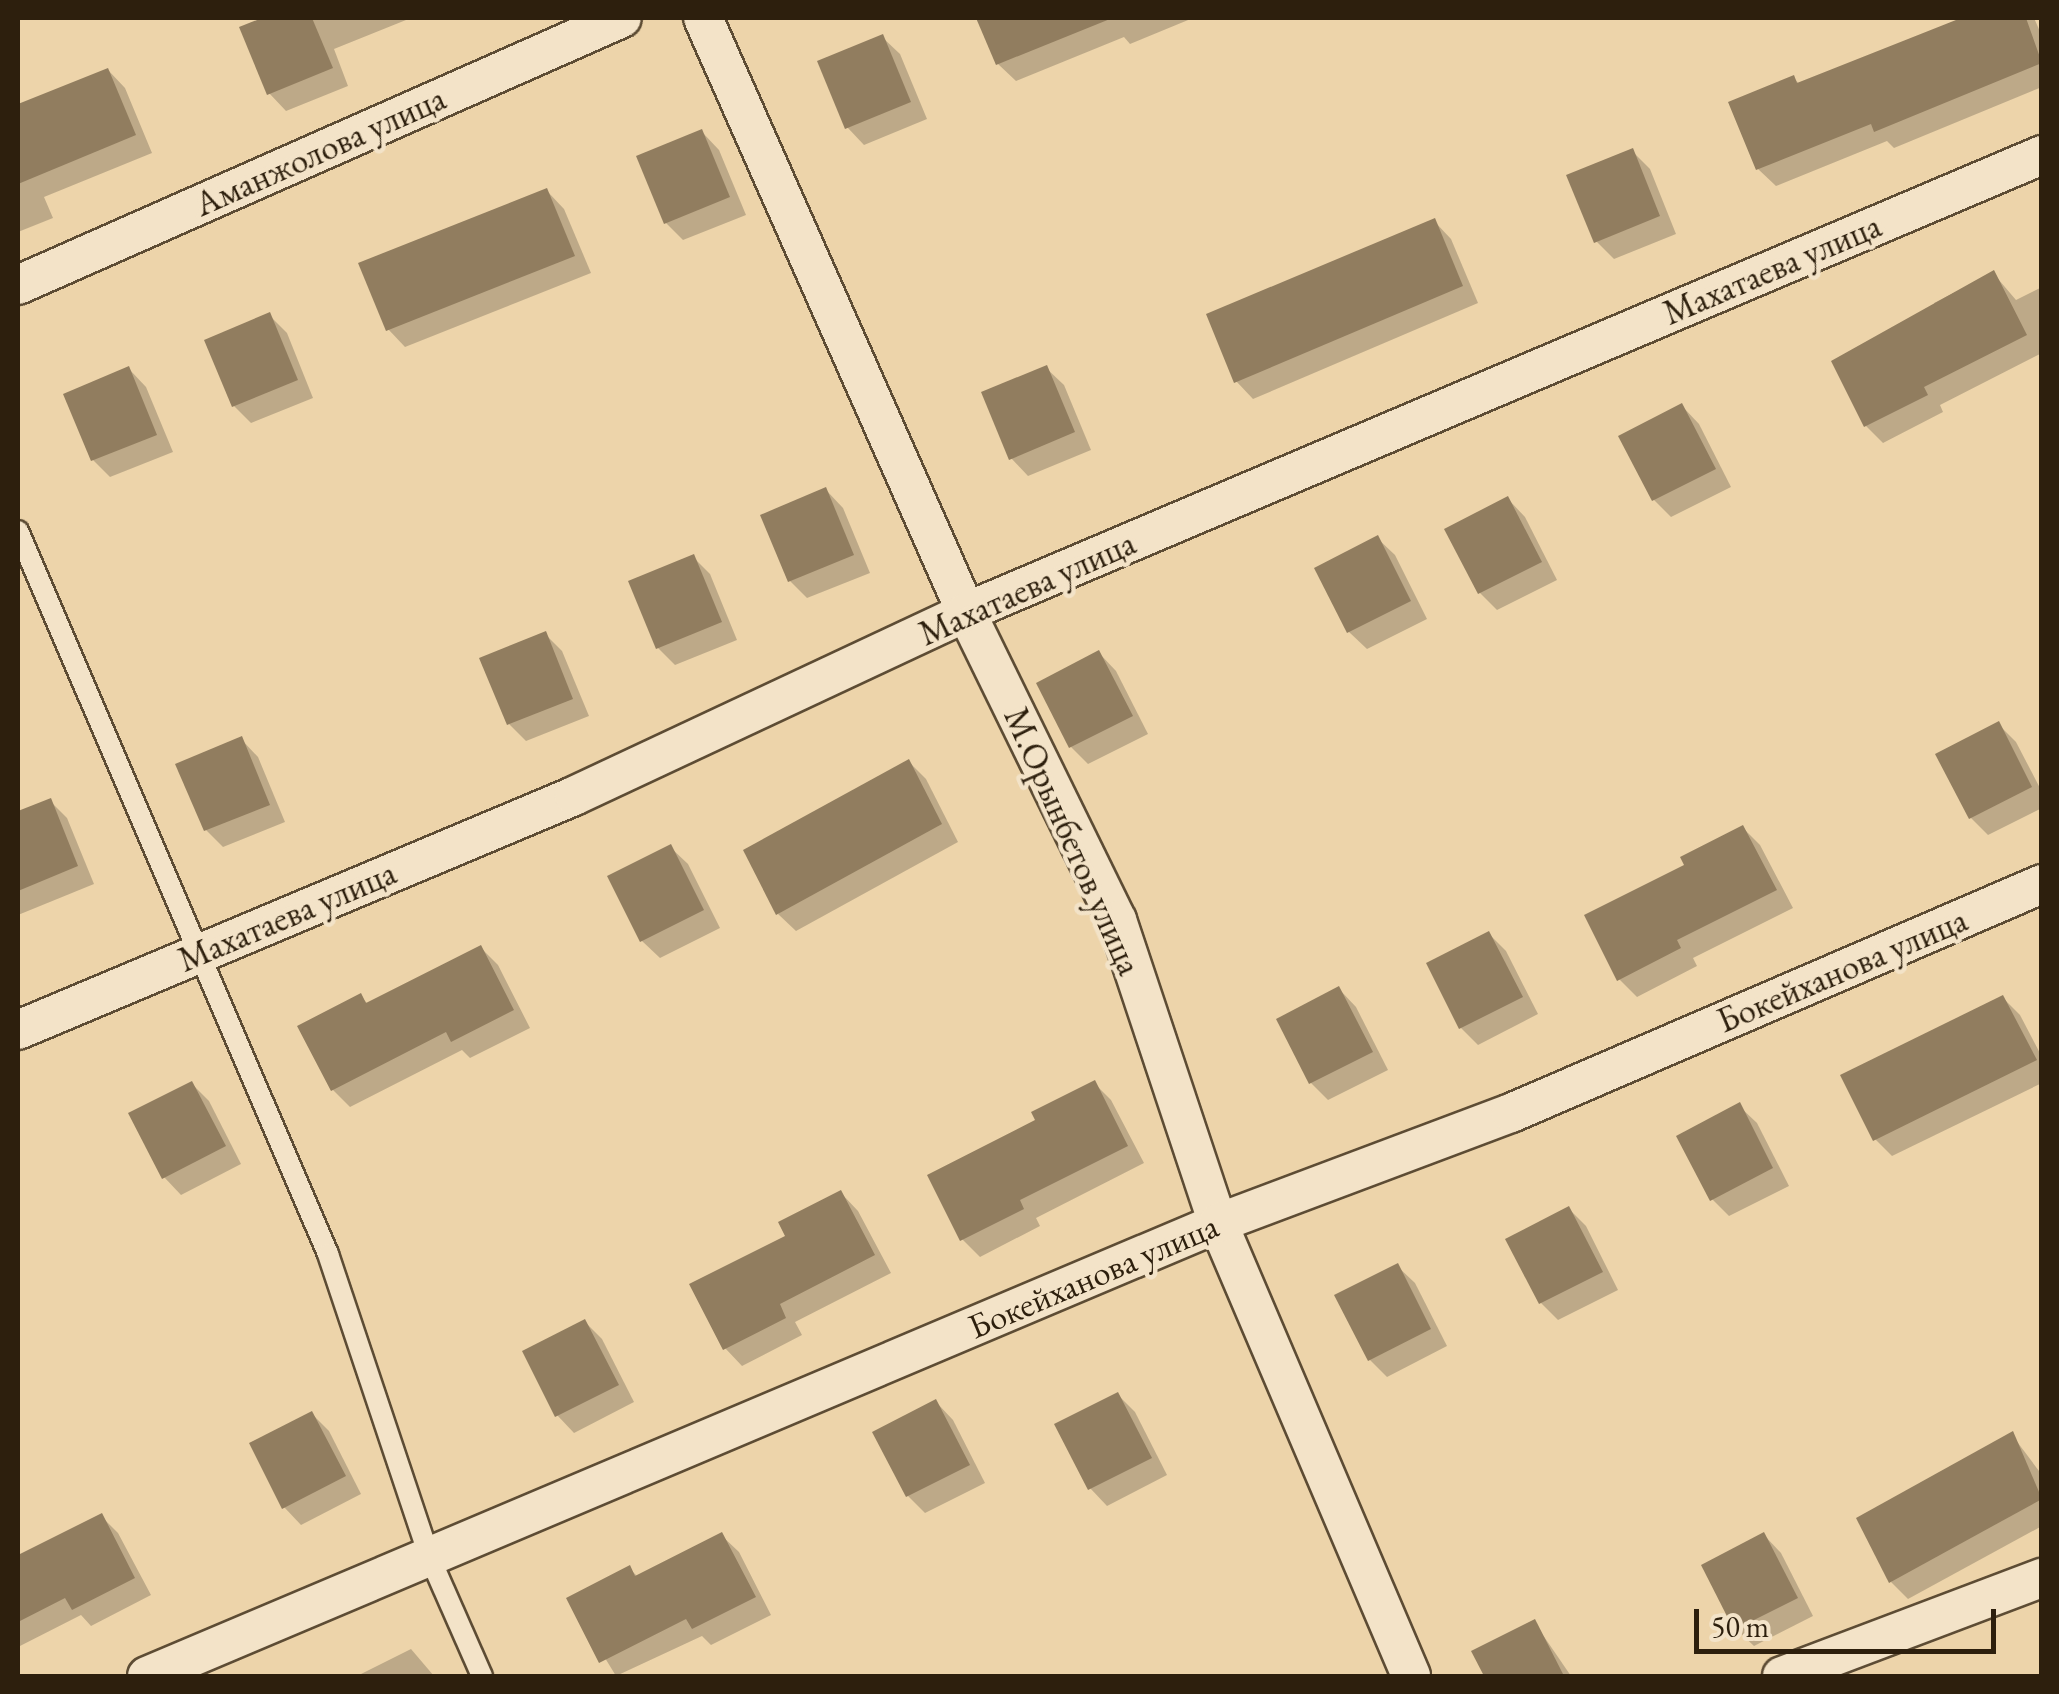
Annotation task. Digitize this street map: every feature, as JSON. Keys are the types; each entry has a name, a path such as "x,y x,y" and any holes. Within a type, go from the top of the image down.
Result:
{"street":[{"name":"Аманжолова улица","path":"18,284 622,18"},
{"name":"М.Орынбетов улица","path":"703,18 966,612 1117,920 1218,1223 1411,1676"},
{"name":"Махатаева улица","path":"18,1030 574,796 966,612 2042,155"},
{"name":"Бокейханова улица","path":"148,1676 1218,1223 1511,1113 2042,884"},
{"path":"1782,1676 2042,1578"}],"lane":[{"path":"18,531 328,1254 430,1558 482,1676"}],"building":[{"path":"262,18 312,18 333,68 267,95 239,27"},
{"path":"976,18 1110,18 1110,19 996,65"},
{"path":"1961,18 2026,18 2042,63 1874,132 1871,124 1756,170 1728,102 1794,75 1797,83"},
{"path":"883,34 911,102 845,129 817,61"},
{"path":"108,68 136,135 18,184 18,104"},
{"path":"702,129 730,197 664,224 636,156"},
{"path":"1633,148 1660,216 1594,243 1566,175"},
{"path":"547,188 575,256 386,331 358,263"},
{"path":"1435,218 1463,286 1234,383 1206,314"},
{"path":"1994,270 2027,335 1924,387 1928,395 1864,427 1831,361"},
{"path":"270,312 298,380 232,407 204,340"},
{"path":"1047,365 1075,432 1009,460 981,392"},
{"path":"129,366 157,435 91,461 63,394"},
{"path":"1682,403 1716,469 1652,501 1618,436"},
{"path":"826,487 854,555 788,582 760,515"},
{"path":"1508,496 1542,562 1478,594 1444,529"},
{"path":"1378,535 1411,601 1347,633 1314,568"},
{"path":"694,554 722,622 656,649 628,581"},
{"path":"546,631 573,699 507,725 479,658"},
{"path":"1099,650 1133,716 1069,748 1036,683"},
{"path":"1999,721 2032,787 1969,819 1935,754"},
{"path":"242,736 270,805 204,831 175,764"},
{"path":"909,759 942,824 776,915 743,850"},
{"path":"51,798 78,866 18,891 18,811"},
{"path":"1743,825 1777,890 1677,940 1681,948 1617,981 1584,915 1684,865 1680,857"},
{"path":"671,844 704,910 640,942 607,876"},
{"path":"1489,931 1523,997 1459,1029 1426,963"},
{"path":"481,945 514,1010 451,1042 446,1032 331,1091 297,1026 361,993 366,1003"},
{"path":"1339,986 1373,1052 1309,1084 1276,1019"},
{"path":"2003,995 2037,1060 1873,1141 1840,1075"},
{"path":"1095,1080 1128,1146 1020,1200 1024,1209 960,1241 927,1175 1035,1120 1031,1112"},
{"path":"192,1081 226,1146 162,1179 128,1113"},
{"path":"1740,1102 1773,1168 1710,1201 1676,1136"},
{"path":"841,1190 875,1255 780,1304 786,1318 723,1350 689,1284 785,1236 778,1222"},
{"path":"1569,1206 1603,1272 1539,1304 1505,1239"},
{"path":"1398,1263 1431,1329 1368,1361 1334,1295"},
{"path":"585,1319 619,1385 555,1417 522,1351"},
{"path":"1118,1392 1152,1458 1088,1490 1054,1424"},
{"path":"936,1399 970,1465 906,1497 872,1432"},
{"path":"312,1411 346,1476 282,1509 249,1443"},
{"path":"2013,1431 2042,1499 1889,1583 1856,1518"},
{"path":"102,1513 135,1578 72,1610 65,1598 18,1622 18,1555"},
{"path":"722,1532 756,1597 692,1629 686,1619 599,1663 566,1598 630,1565 635,1576"},
{"path":"1764,1532 1798,1598 1734,1630 1701,1565"},
{"path":"1535,1619 1564,1676 1484,1676 1471,1651"}]}
